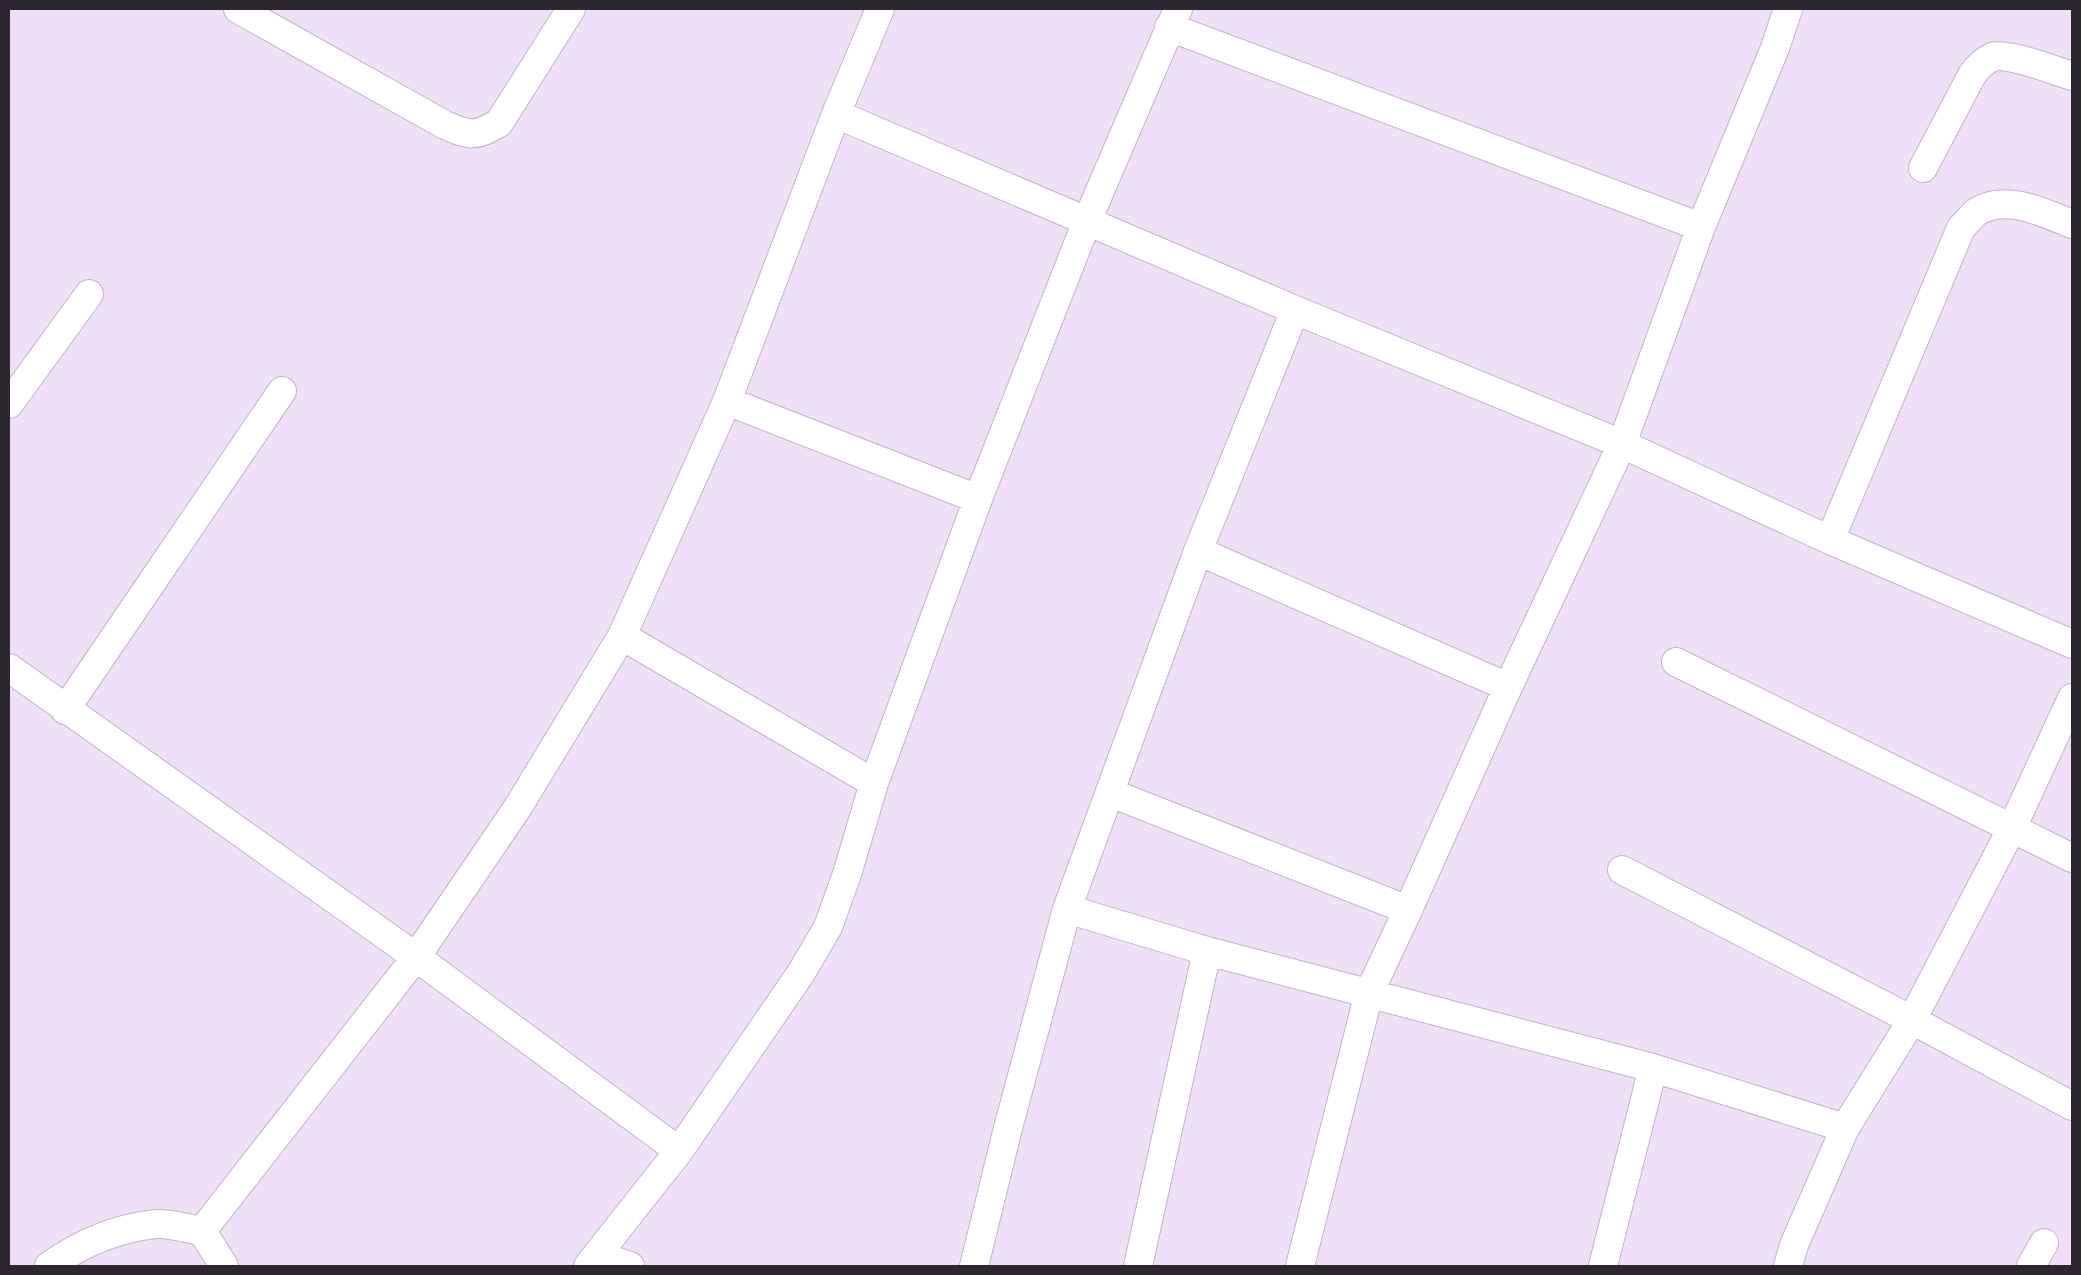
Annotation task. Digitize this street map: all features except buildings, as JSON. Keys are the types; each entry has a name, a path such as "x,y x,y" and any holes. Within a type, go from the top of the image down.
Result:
{"street":[{"path":"238,9 445,125 464,133 482,134 499,123 572,9"},
{"path":"202,1231 416,958 518,807 622,636 727,401 836,114 880,9"},
{"path":"1300,1266 1369,993 1508,687 1622,444 1701,227 1775,48 1788,9"},
{"path":"630,1266 592,1260 679,1151 801,973 828,927 847,874 874,783 978,499 1087,221 1174,18 1701,227"},
{"path":"1923,168 1972,75 1979,66 1993,57 2009,57 2072,76"},
{"path":"836,114 1295,310 1622,444 1830,540 2072,644"},
{"path":"1830,540 1961,228 1978,211 2000,204 2026,207 2072,224"},
{"path":"9,404 89,294"},
{"path":"974,1266 1008,1128 1067,909 1198,551 1295,310"},
{"path":"65,710 282,390"},
{"path":"727,401 978,499"},
{"path":"1198,551 1508,687"},
{"path":"622,636 874,783"},
{"path":"1676,662 2072,858"},
{"path":"9,668 65,710 416,958 679,1151"},
{"path":"1788,1266 1794,1245 1845,1128 1912,1020 2012,828 2072,698"},
{"path":"1111,792 1408,910"},
{"path":"1622,870 1912,1020 2072,1106"},
{"path":"1067,909 1207,951 1653,1068 1845,1128"},
{"path":"1138,1266 1207,951"},
{"path":"1603,1266 1653,1068"},
{"path":"49,1266 104,1235 157,1224 202,1231 224,1266"}]}
